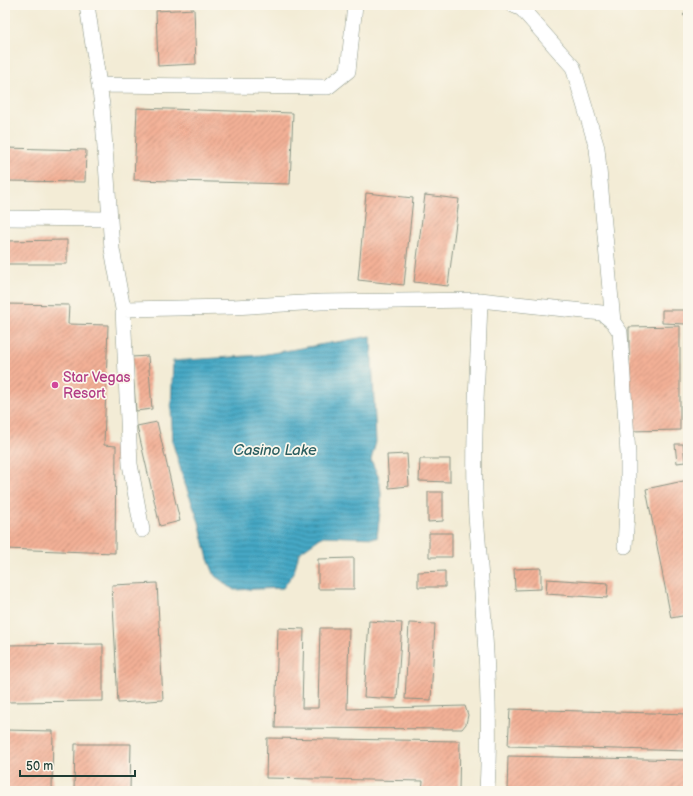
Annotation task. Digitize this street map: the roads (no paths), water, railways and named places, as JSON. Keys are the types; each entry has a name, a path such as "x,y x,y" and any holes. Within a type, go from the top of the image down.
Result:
{"street":[{"path":"87,5 102,105 112,249 123,309 130,464 142,530"},
{"path":"98,85 328,87 348,71 355,5"},
{"path":"514,5 522,9 573,67 597,148 613,322"},
{"path":"5,218 110,219"},
{"path":"480,300 475,473 490,745 487,791"},
{"path":"123,309 233,307 321,302 480,300 602,313 613,322 620,332 628,454 628,495 624,546"}],"water":[{"name":"Casino Lake","path":"371,336 376,442 371,460 379,478 381,492 377,538 323,536 299,553 294,572 283,588 234,590 215,576 208,559 199,522 185,484 173,444 171,408 173,361 261,355"}],"place":[{"name":"Star Vegas Resort","path":"55,385"}]}
